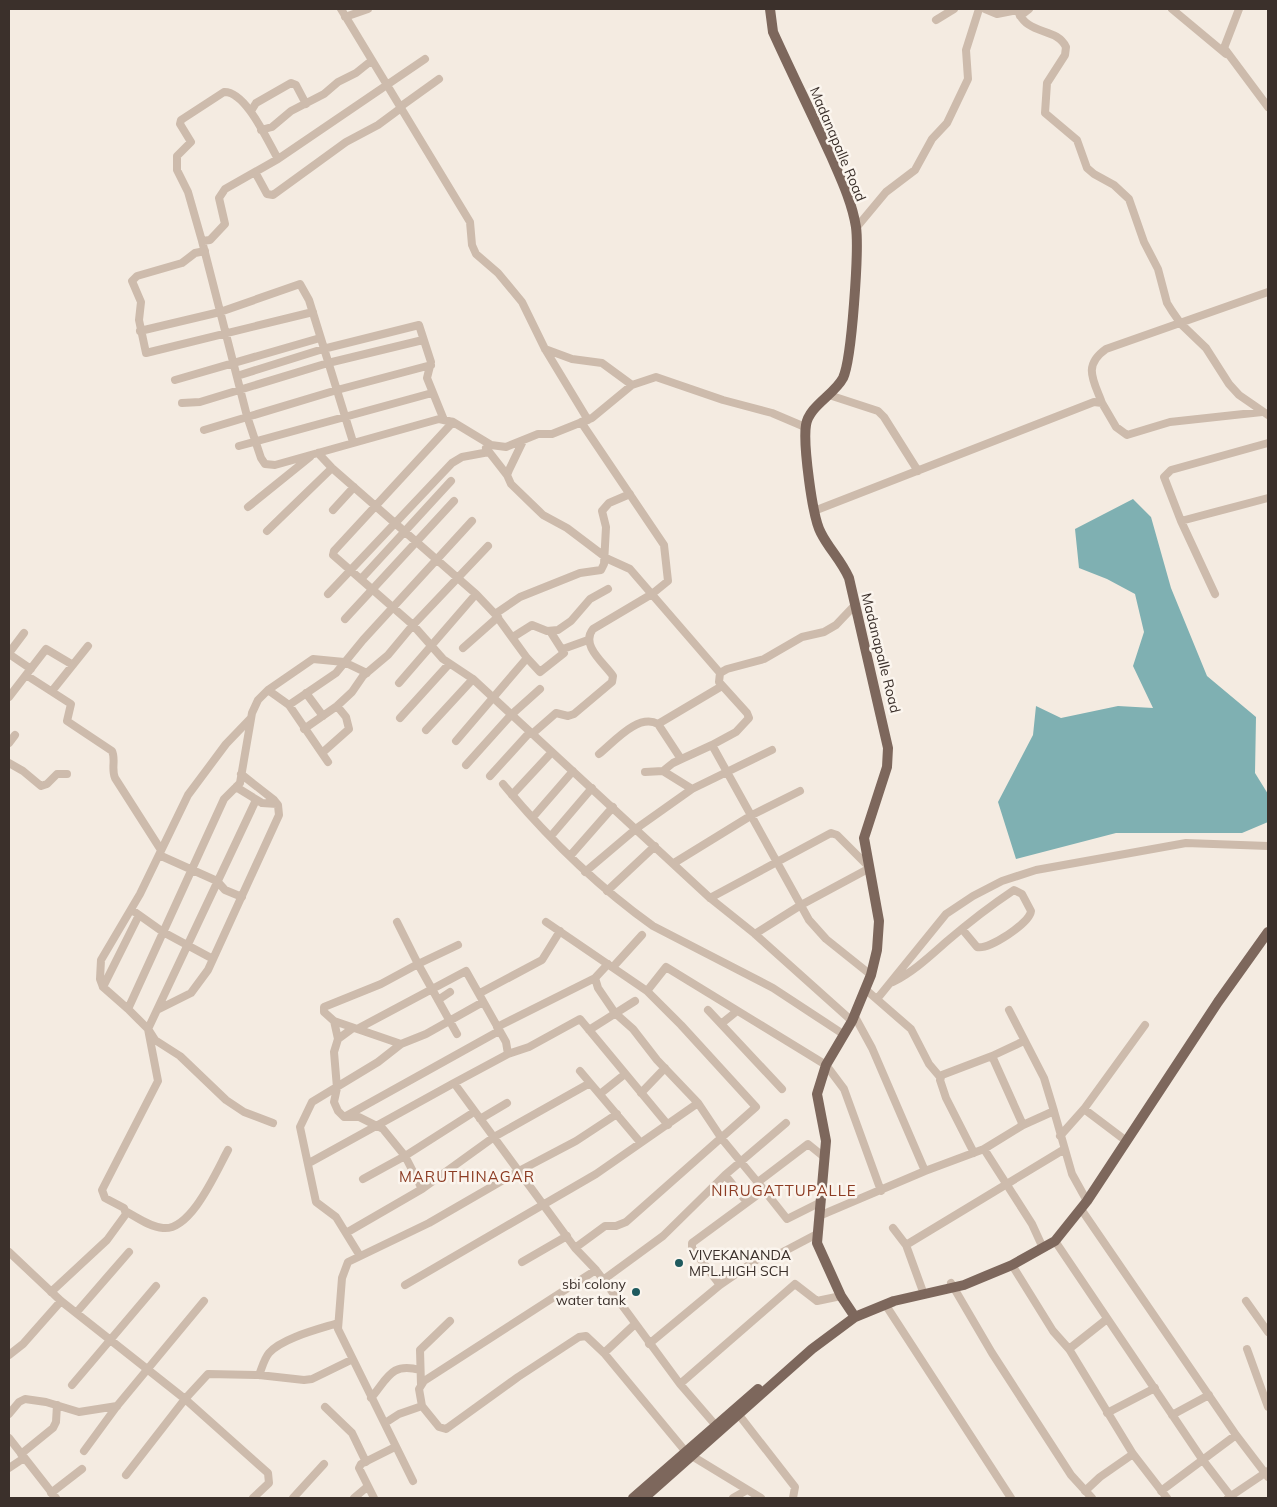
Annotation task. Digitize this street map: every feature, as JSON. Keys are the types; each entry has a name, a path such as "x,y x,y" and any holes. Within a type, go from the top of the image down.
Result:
{"main road":[{"name":"Madanapalle Road","path":"770,9 773,32 838,172 856,228 850,344 842,378 812,413 805,427 810,492 814,511 822,536 840,558 845,569 888,748 887,767 864,838 879,921 877,950 871,975 853,1018 826,1064 817,1094 826,1135 817,1234 820,1254 841,1296 854,1315"},
{"path":"719,1428 738,1416 812,1349 854,1315 885,1304 977,1279 1012,1264 1054,1241 1084,1205 1125,1140 1268,932"},
{"path":"633,1498 719,1428 808,1346 854,1315 881,1299 922,1289 952,1286"},
{"path":"644,1498 689,1454"}],"street":[{"path":"341,9 470,222 472,245 476,254 498,274 522,302 545,349 585,421 665,549 668,581 652,594 593,629 588,640 563,649"},
{"path":"345,17 368,9"},
{"path":"936,20 954,9"},
{"path":"856,228 886,192 915,170 932,139 947,123 968,79 966,50 979,9"},
{"path":"985,9 997,14 1029,9"},
{"path":"1172,9 1226,54 1268,107"},
{"path":"1226,54 1225,42 1239,9"},
{"path":"1018,12 1030,27 1056,37 1066,47 1065,55 1047,83 1045,113 1077,140 1088,168 1094,174 1114,185 1129,199 1144,242 1158,269 1167,303 1181,324 1206,348 1229,384 1239,395 1265,414"},
{"path":"202,242 212,238 226,222 219,206 219,198 222,192 278,159 425,59"},
{"path":"262,130 272,127 291,111 306,104 341,80 356,73 371,61"},
{"path":"255,172 267,194 273,195 346,142 378,125 439,80"},
{"path":"251,112 252,106 258,101 291,83 296,86 306,104"},
{"path":"278,159 251,112 238,96 224,92 181,120 180,124 191,142 177,156 177,170 187,190 205,251 247,416 261,458 270,466 439,419 453,422 498,447 516,445 538,434 552,434 585,421 632,385 647,378 664,378 723,400 772,413 805,427"},
{"path":"205,251 195,253 182,263 134,278 132,284 141,302 140,331 145,352 148,354 313,312"},
{"path":"140,331 220,312 300,284 309,300 353,442"},
{"path":"1265,414 1170,422 1127,435 1116,427 1102,403 1091,372 1092,364 1100,353 1117,344 1181,324 1268,292"},
{"path":"237,376 323,349 419,325 431,365 427,375 432,393 444,420"},
{"path":"175,380 320,338"},
{"path":"182,403 200,402 328,363 423,340"},
{"path":"545,349 572,359 602,364 632,385"},
{"path":"204,430 337,390 431,365"},
{"path":"239,446 255,440 432,393"},
{"path":"829,395 878,411 884,417 918,471"},
{"path":"814,511 852,494 918,471 1094,402 1102,403"},
{"path":"453,422 333,553 372,591 413,625 449,664 473,679 637,828 710,898 853,1018 872,1048 925,1171"},
{"path":"477,437 507,475 511,484 537,509 574,533 604,556 630,569 720,673"},
{"path":"507,475 523,441"},
{"path":"1215,594 1163,479 1167,472 1268,443"},
{"path":"328,594 351,572 457,458 489,452"},
{"path":"316,453 476,594 496,615 514,637 527,658 541,672 563,655 563,649 550,631 532,625 514,637"},
{"path":"248,507 316,453"},
{"path":"267,531 332,468"},
{"path":"361,579 451,481"},
{"path":"333,510 354,487"},
{"path":"463,648 496,615 520,596 580,573 601,570 604,567 606,527 602,510 609,503 630,494"},
{"path":"1181,521 1268,498"},
{"path":"346,619 454,501"},
{"path":"289,705 332,677 392,607 472,521"},
{"path":"304,729 337,706 367,673 388,655 457,577 488,546"},
{"path":"550,631 564,626 590,599 608,589"},
{"path":"399,683 476,594"},
{"path":"645,772 663,771 736,732 749,718 747,713 722,686 718,678 720,673 727,669 764,659 802,637 824,632 836,625 855,605"},
{"path":"24,633 9,653 28,672 72,705 67,717 70,723 113,753 112,768 115,778 160,852 217,881 225,890 242,897"},
{"path":"490,776 531,733 556,713 568,716 574,714 613,679 612,674 602,663 588,640"},
{"path":"52,691 88,646"},
{"path":"9,697 48,649 73,665"},
{"path":"456,741 527,658"},
{"path":"128,1009 224,799 240,783 251,718 256,704 268,690 313,659 344,662 367,673"},
{"path":"400,718 449,664"},
{"path":"426,730 473,679"},
{"path":"658,724 722,686"},
{"path":"466,765 511,715 540,689"},
{"path":"268,690 289,705 328,762"},
{"path":"306,694 323,716"},
{"path":"322,753 349,729 346,717 337,706"},
{"path":"102,987 160,852 188,795 226,744 251,718"},
{"path":"600,754 638,724 654,721 658,724 681,760"},
{"path":"9,743 15,735"},
{"path":"712,745 809,920 826,939 871,975"},
{"path":"585,872 637,828 692,790 772,750"},
{"path":"512,795 552,752"},
{"path":"9,763 23,771 41,786 47,784 57,774 68,774"},
{"path":"533,817 573,771"},
{"path":"663,771 692,790"},
{"path":"157,1010 190,993 199,985 213,959 279,815 277,804 269,795 241,774"},
{"path":"503,784 585,872 653,926 773,988 843,1034"},
{"path":"236,787 265,804 277,804"},
{"path":"551,836 592,788"},
{"path":"674,863 752,816 800,791"},
{"path":"228,1150 198,1204 181,1224 165,1228 156,1227 127,1212 124,1208 109,1202 102,1194 102,1190 158,1081 148,1029 256,800"},
{"path":"570,856 613,807"},
{"path":"710,898 827,834 834,833 868,867 755,934"},
{"path":"876,999 946,914 973,896 1002,881 1036,870 1186,843 1268,846"},
{"path":"607,891 655,846"},
{"path":"891,983 910,973 962,929 1015,890 1022,894 1031,911 1025,922 988,947 977,947 962,929"},
{"path":"135,912 163,932 213,959"},
{"path":"135,912 100,963 102,987 128,1009 148,1029 155,1040 180,1056 234,1107 273,1123"},
{"path":"397,922 457,1034"},
{"path":"546,922 647,991 755,1104 754,1110 626,1222 616,1226 605,1226 575,1248"},
{"path":"480,993 542,960 560,931"},
{"path":"344,1117 498,1029 595,978 642,935"},
{"path":"401,1044 334,1021 324,1012 324,1006 381,984 458,945"},
{"path":"647,991 668,968 826,1064 844,1089 881,1191"},
{"path":"338,1039 466,971 506,1042 508,1054"},
{"path":"595,978 598,988 616,1013 633,1029 698,1104 722,1139 787,1219 821,1202"},
{"path":"865,989 911,1029 928,1064 940,1077 946,1098 974,1153"},
{"path":"438,1000 450,992"},
{"path":"589,1030 634,1001"},
{"path":"360,1256 336,1216 317,1204 302,1140 302,1121 312,1102 378,1062 401,1044 426,1034 449,1019 483,1002"},
{"path":"708,1010 782,1089"},
{"path":"1009,1010 1044,1078 1064,1150 1084,1205 1236,1435 1267,1473 1230,1498 1054,1241"},
{"path":"721,1024 737,1011"},
{"path":"308,1163 508,1054 528,1047 578,1019 582,1020 668,1125"},
{"path":"334,1021 338,1039 334,1052 337,1088 334,1102 338,1112 344,1117 359,1117 378,1125 405,1156 422,1189"},
{"path":"1060,1136 1084,1109 1145,1025"},
{"path":"940,1077 1024,1041"},
{"path":"992,1056 1023,1125"},
{"path":"640,1093 665,1068"},
{"path":"580,1071 640,1142"},
{"path":"600,1094 625,1074"},
{"path":"346,1233 422,1189 494,1137 590,1082"},
{"path":"454,1083 575,1248 596,1270 634,1325 680,1384 719,1428"},
{"path":"480,1119 507,1103"},
{"path":"405,1284 542,1203 596,1174 698,1104"},
{"path":"1084,1109 1125,1140"},
{"path":"819,1216 925,1171 984,1149 1023,1125 1054,1111"},
{"path":"363,1179 405,1156 474,1112"},
{"path":"413,1481 385,1423 351,1360 338,1329 343,1271 348,1262 430,1223 519,1171 576,1141 617,1114"},
{"path":"603,1280 663,1236 725,1175 786,1123"},
{"path":"758,1182 808,1144 824,1157"},
{"path":"984,1149 1032,1224 1043,1248"},
{"path":"906,1245 1064,1150"},
{"path":"725,1175 746,1201"},
{"path":"720,1285 692,1248 692,1243 746,1201 764,1190"},
{"path":"51,1292 107,1240 125,1218 127,1212"},
{"path":"894,1228 906,1245 922,1289"},
{"path":"649,1344 720,1285 762,1256 781,1253 817,1234"},
{"path":"522,1262 567,1236"},
{"path":"9,1252 61,1301 148,1368 268,1474 269,1483 253,1498"},
{"path":"76,1313 129,1252"},
{"path":"1012,1264 1053,1331 1069,1349 1133,1454 1167,1498"},
{"path":"421,1385 596,1270"},
{"path":"680,1384 794,1284 817,1301 841,1296"},
{"path":"72,1385 156,1286"},
{"path":"952,1286 1071,1475 1092,1498"},
{"path":"84,1451 117,1406 204,1300"},
{"path":"10,1353 24,1344 61,1301"},
{"path":"1246,1302 1268,1332"},
{"path":"885,1304 1011,1498"},
{"path":"1069,1349 1107,1319"},
{"path":"450,1321 420,1350 421,1385 419,1389 422,1406 438,1426 446,1429 518,1377 579,1337 588,1337 604,1353 689,1454 761,1498"},
{"path":"259,1375 267,1356 275,1348 300,1336 338,1322"},
{"path":"604,1353 634,1325"},
{"path":"1247,1349 1268,1407"},
{"path":"126,1475 185,1399 208,1374 312,1379 351,1360"},
{"path":"371,1398 394,1371 400,1367 420,1370"},
{"path":"1107,1414 1155,1388"},
{"path":"1172,1415 1209,1395"},
{"path":"9,1414 19,1402 25,1399 57,1405 79,1412 117,1406"},
{"path":"9,1468 53,1428 56,1422 57,1405"},
{"path":"385,1423 399,1414 422,1406"},
{"path":"325,1407 352,1433 366,1462"},
{"path":"738,1416 795,1486 794,1498"},
{"path":"1161,1491 1236,1435"},
{"path":"9,1438 53,1496 82,1469"},
{"path":"374,1498 359,1468 366,1462 395,1447"},
{"path":"1086,1491 1100,1477 1133,1454"},
{"path":"293,1498 324,1464"},
{"path":"354,1498 368,1487"},
{"path":"733,1498 747,1490"}],"water":[{"path":"1133,499 1151,517 1171,588 1207,676 1256,717 1255,773 1268,794 1268,822 1242,833 1116,833 1016,859 998,802 1033,735 1036,706 1061,718 1118,706 1153,708 1133,666 1144,632 1135,594 1107,579 1079,568 1075,529"}],"place":[{"name":"VIVEKANANDA MPL.HIGH SCH","path":"679,1263"},
{"name":"sbi colony water tank","path":"636,1292"}],"district":[{"name":"MARUTHINAGAR","path":"467,1177"},
{"name":"NIRUGATTUPALLE","path":"784,1191"}]}
